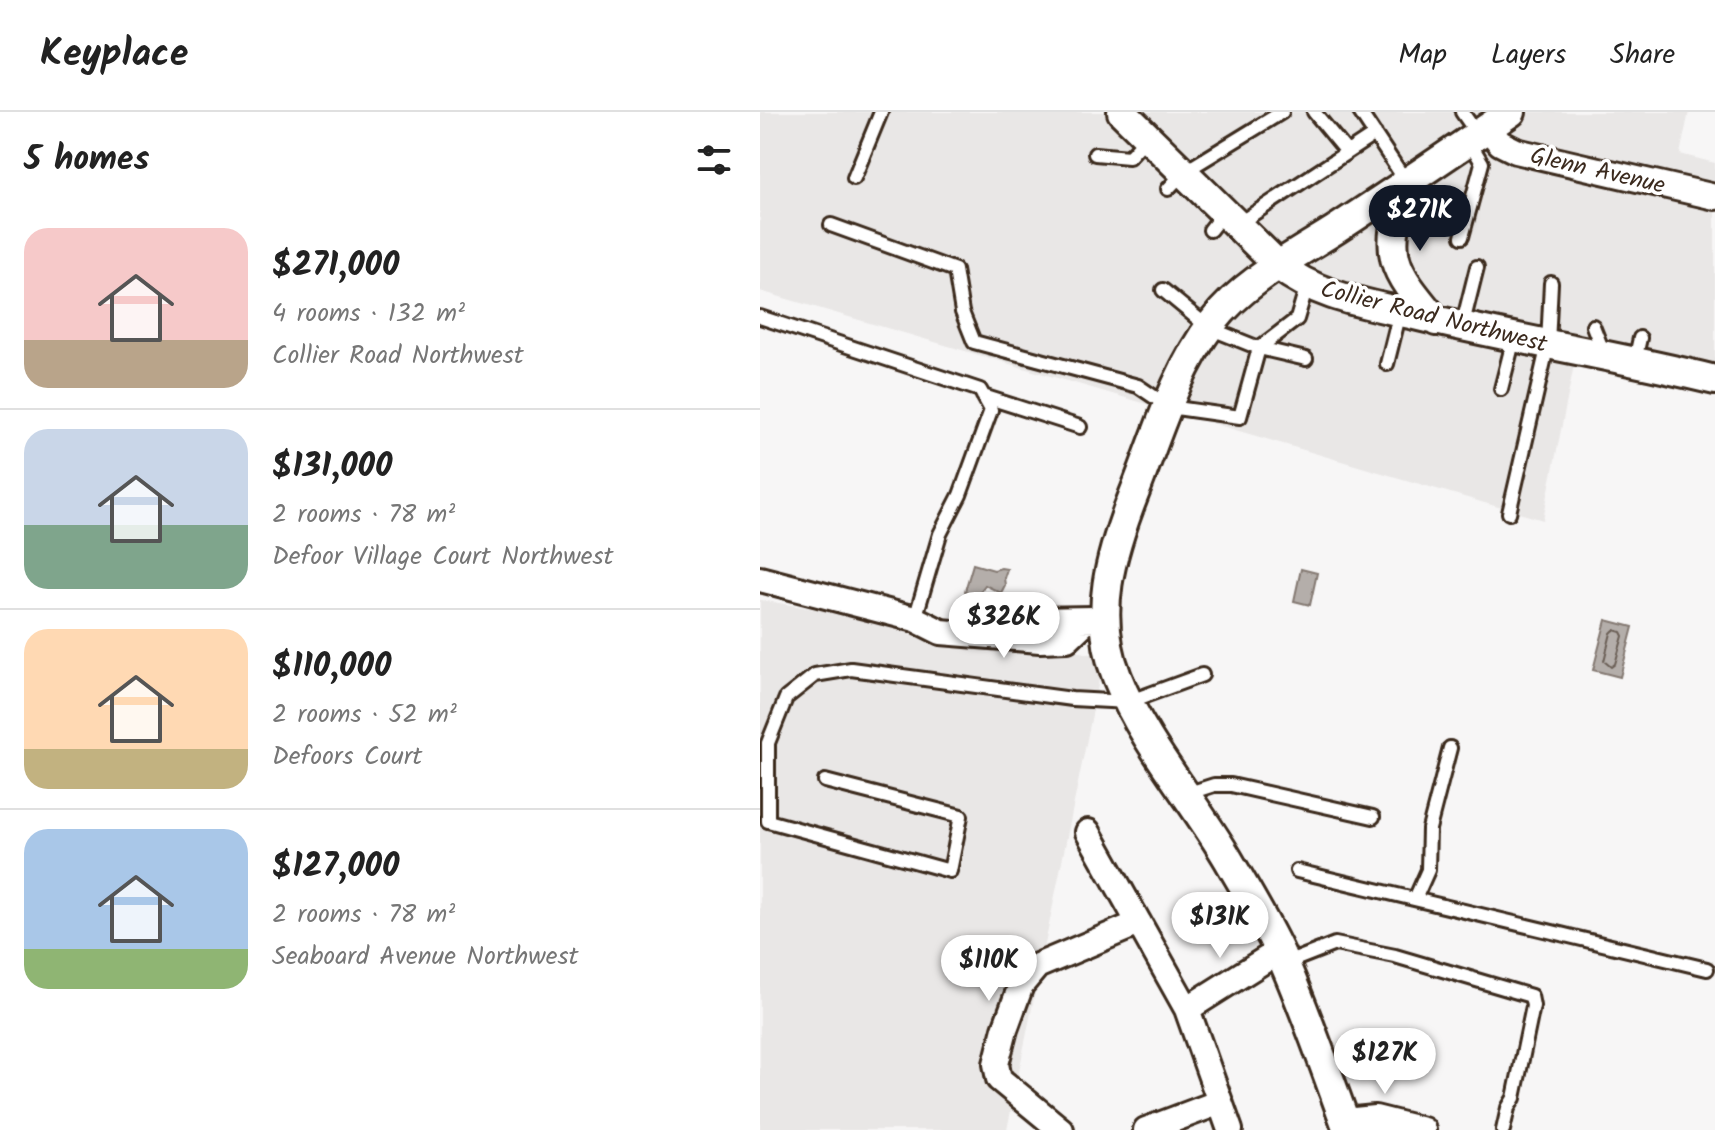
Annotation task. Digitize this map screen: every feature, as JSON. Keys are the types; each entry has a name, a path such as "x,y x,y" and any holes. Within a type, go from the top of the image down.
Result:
{"street":[{"name":"Collier Road Northwest","path":"1122,112 1147,137 1176,180 1279,266 1307,285 1331,295 1449,324 1548,344 1604,354 1638,349 1715,380"},
{"path":"1423,1130 1375,1118 1346,1126 1282,957 1228,858 1128,702 1096,619 1114,544 1183,373 1209,328 1233,299 1406,184 1482,126"},
{"name":"Glenn Avenue","path":"1482,126 1500,143 1516,151 1715,197"},
{"path":"1406,184 1394,221 1394,262 1410,290 1449,324"},
{"path":"760,579 915,619 941,632 1040,640 1067,639 1096,619"},
{"path":"974,633 1032,605 1063,606 1096,619"},
{"path":"1088,832 1191,1019 1230,1130"},
{"path":"1061,1130 999,1079 996,1064 1015,1000 1021,985 1037,966 1139,923"},
{"path":"1191,1019 1282,957"},
{"path":"1146,1130 1220,1102"}],"lane":[{"path":"854,178 881,112"},
{"path":"1176,180 1282,112"},
{"path":"1314,112 1347,152"},
{"path":"1360,112 1406,184"},
{"path":"1462,237 1482,163 1482,126"},
{"path":"1224,221 1375,134"},
{"path":"1095,154 1129,157 1147,137"},
{"path":"831,225 955,270 962,312 974,342 1138,386 1169,407 1240,417 1259,348 1297,319 1307,285"},
{"path":"1449,324 1477,267"},
{"path":"1509,513 1548,344 1551,283"},
{"path":"1163,290 1209,328 1259,348 1306,359"},
{"path":"1387,364 1400,312"},
{"path":"760,317 980,390 991,410 960,495 940,534 915,619"},
{"path":"1593,326 1604,354"},
{"path":"1501,389 1514,337"},
{"path":"983,396 1080,427"},
{"path":"825,781 961,816 950,871 768,821 768,743 786,698 815,675 851,669 1072,699 1128,702 1202,675"},
{"path":"1415,899 1428,870 1429,829 1450,748"},
{"path":"1186,794 1214,785 1231,785 1373,817"},
{"path":"1297,871 1707,969"},
{"path":"1282,957 1335,944 1395,956 1531,996 1533,1006 1514,1098 1508,1108 1503,1130"}],"shaded area":[{"path":"760,112 1689,112 1680,154 1715,163 1715,384 1577,350 1543,520 760,291"},
{"path":"760,600 1104,656 1007,1130 760,1130"}],"water":[{"path":"973,564 994,570 1007,569 1001,593 985,585 969,599 965,591"},
{"path":"1301,569 1317,573 1310,605 1294,601"},
{"path":"1606,620 1633,627 1620,677 1593,670"}]}
